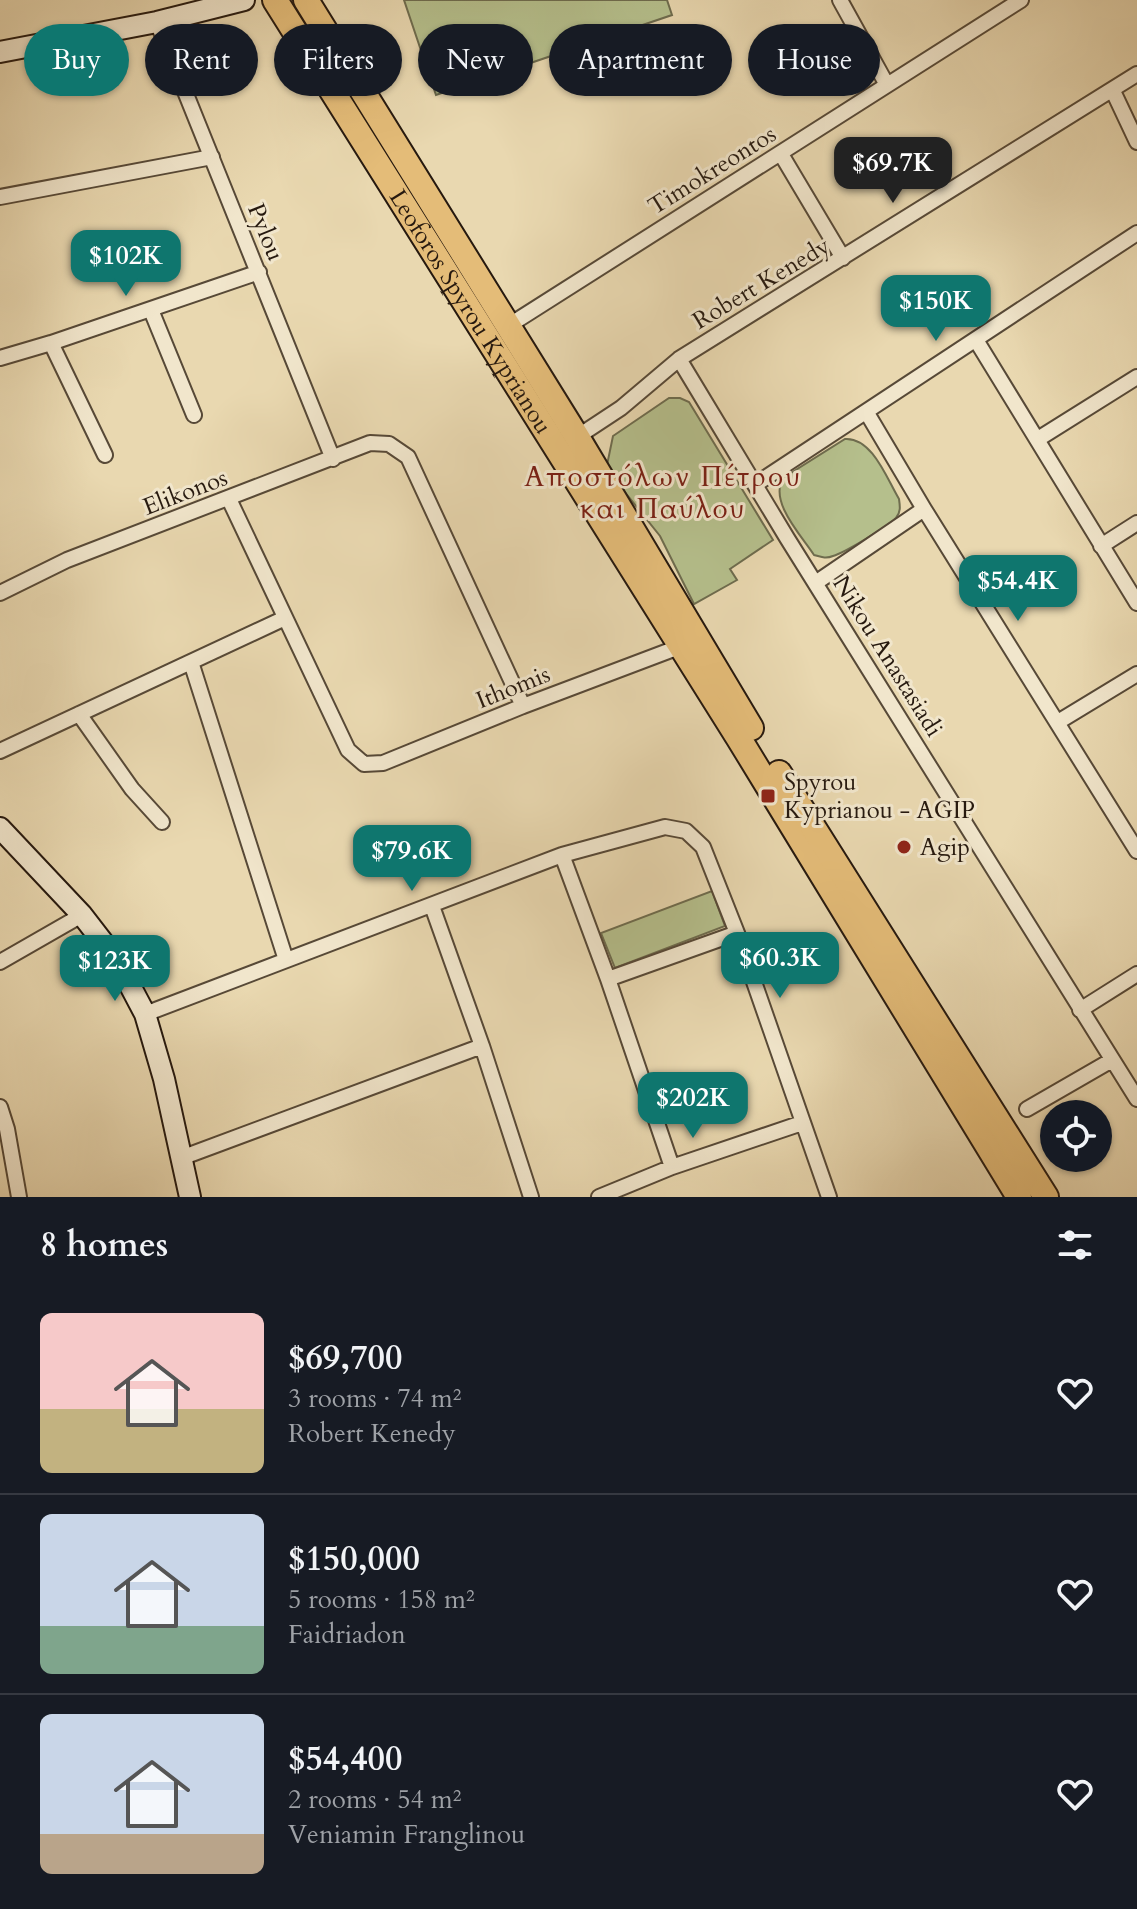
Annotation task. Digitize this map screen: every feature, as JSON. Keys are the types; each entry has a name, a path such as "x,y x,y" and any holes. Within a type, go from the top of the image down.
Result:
{"main road":[{"name":"Leoforos Spyrou Kyprianou","path":"275,0 738,737 1019,1197"},
{"name":"Leoforos Spyrou Kyprianou","path":"306,0 577,437 751,729 1046,1197"}],"street":[{"path":"0,52 157,22 244,0"},
{"path":"840,0 887,85"},
{"name":"Timokreontos","path":"508,326 1021,0"},
{"name":"Pylou","path":"157,22 333,459"},
{"name":"Robert Kenedy","path":"577,437 621,408 679,359 1137,74"},
{"path":"1113,91 1137,142"},
{"path":"781,154 843,258"},
{"path":"0,197 212,157"},
{"path":"756,484 1137,233"},
{"path":"0,358 259,272"},
{"path":"151,310 194,415"},
{"path":"976,340 1137,603"},
{"path":"51,343 105,455"},
{"name":"Nikou Anastasiadi","path":"679,359 1137,1099"},
{"path":"1038,439 1137,377"},
{"path":"867,413 1058,722 1132,830 1137,851"},
{"name":"Elikonos","path":"0,593 67,560 370,443 389,444 408,457 523,706"},
{"path":"0,751 285,618 229,499"},
{"path":"817,582 924,509"},
{"path":"1101,546 1137,523"},
{"name":"Ithomis","path":"285,618 348,750 364,764 383,763 679,647"},
{"path":"191,662 286,960"},
{"path":"1058,722 1137,674"},
{"path":"79,714 132,789 162,822"},
{"path":"145,1014 562,855 665,827 686,831 703,847 737,933 829,1197"},
{"path":"0,828 82,915 116,959 145,1014 164,1079 190,1197"},
{"path":"562,855 672,1167"},
{"path":"432,906 531,1197"},
{"path":"0,962 82,915"},
{"path":"608,979 737,933"},
{"path":"1080,1010 1137,974"},
{"path":"181,1158 482,1046"},
{"path":"1027,1109 1112,1060"},
{"path":"0,1107 19,1197"},
{"path":"602,1197 672,1167 802,1123"}],"green space":[{"path":"404,0 667,0 672,15 645,24 549,24 549,57 533,62 533,24 418,24 418,42"},
{"path":"669,398 689,402 773,540 730,569 737,580 694,604 660,536 607,465 613,436"},
{"path":"845,439 863,445 878,461 899,499 899,511 892,522 866,539 839,554 821,557 814,555 788,518 780,497 780,487 783,478"},
{"path":"712,891 725,926 615,968 601,933"}],"place":[{"name":"Spyrou Kyprianou - AGIP","path":"768,796"},
{"name":"Agip","path":"904,847"}],"district":[{"name":"Αποστόλων Πέτρου και Παύλου","path":"663,492"}]}
